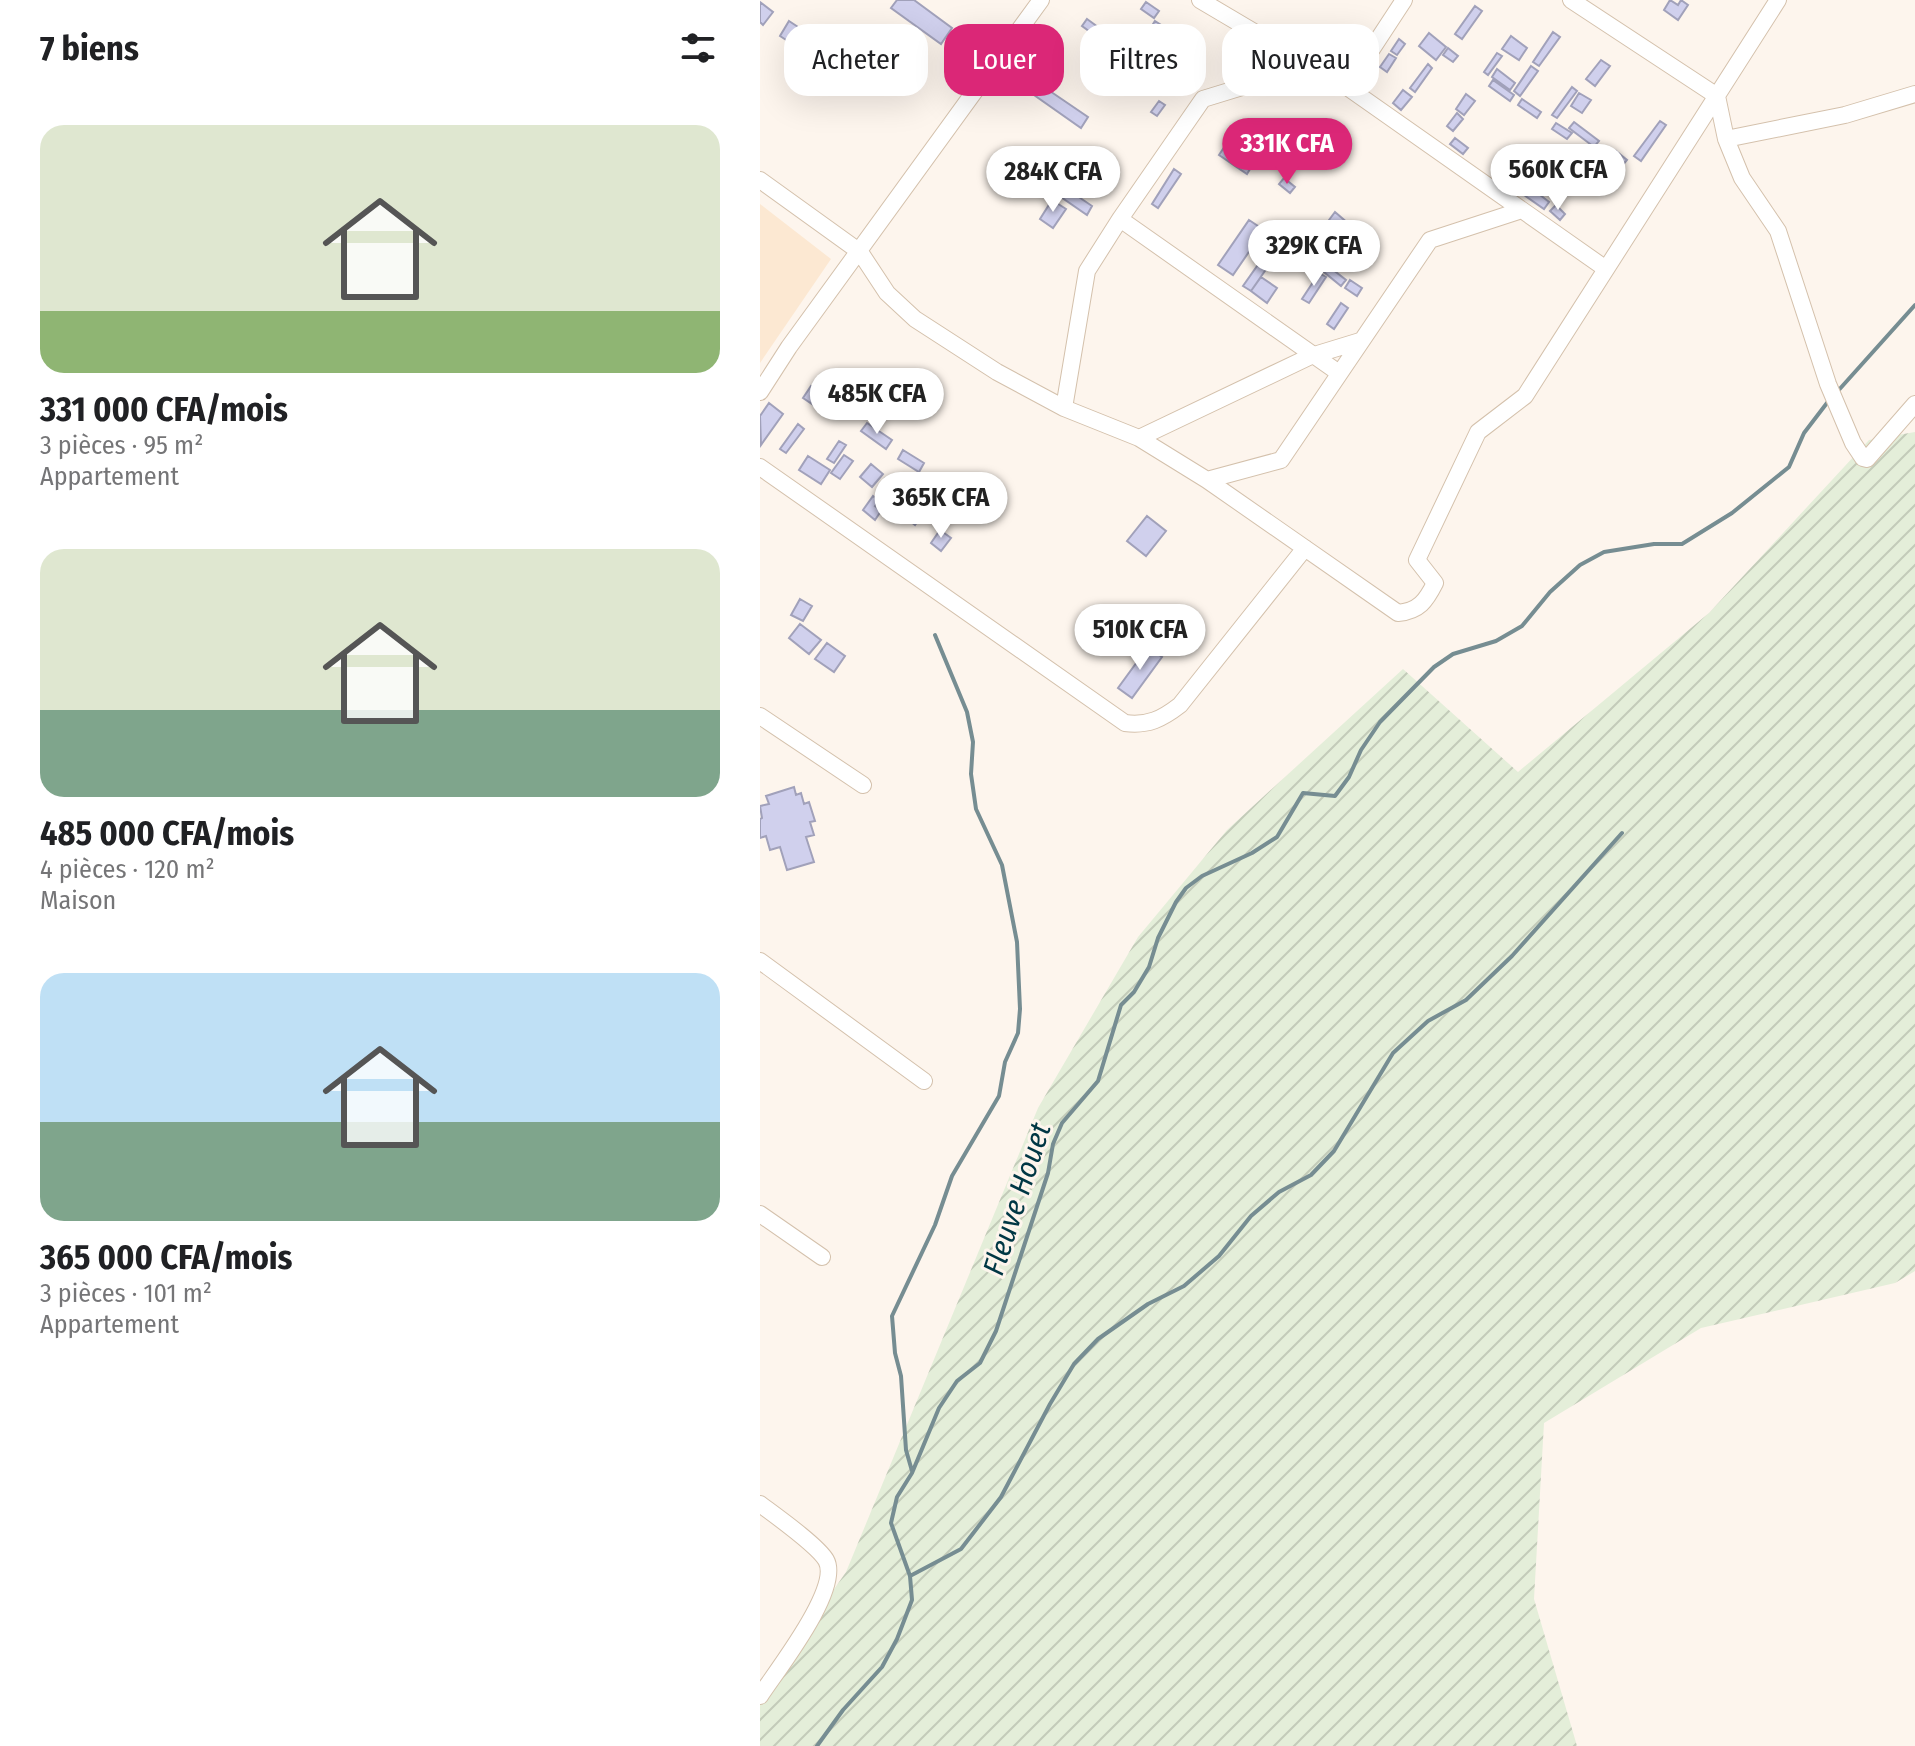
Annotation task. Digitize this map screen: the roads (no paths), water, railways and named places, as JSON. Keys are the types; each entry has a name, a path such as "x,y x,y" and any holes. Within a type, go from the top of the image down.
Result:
{"street":[{"path":"760,392 789,347 1041,0"},
{"path":"1200,0 1240,24"},
{"path":"1379,38 1404,0"},
{"path":"1571,0 1717,96 1726,139 1742,178 1778,231 1828,384 1853,443 1865,459 1915,404"},
{"path":"760,180 860,252 887,293 915,319 997,372 1064,408 1139,438 1207,480 1398,613 1425,603 1435,583 1417,560 1478,432 1525,396 1778,0"},
{"path":"1064,408 1087,271 1203,99 1222,93"},
{"path":"1726,139 1845,115 1915,94"},
{"path":"1360,96 1606,269"},
{"path":"1207,480 1281,460 1430,240 1522,210"},
{"path":"1120,219 1339,373"},
{"path":"1139,438 1311,356 1360,341"},
{"path":"760,467 1125,723 1140,725 1162,720 1180,705 1305,548"},
{"path":"760,716 863,785"},
{"path":"760,961 924,1081"},
{"path":"760,1214 822,1257"},
{"path":"760,1504 823,1556 830,1573 820,1604 760,1696"}],"waterway":[{"name":"Fleuve Houet","path":"1837,392 1915,305"},
{"name":"Fleuve Houet","path":"817,1746 843,1710 882,1667 897,1639 912,1600 910,1576 891,1523 897,1497 912,1473 939,1408 957,1381 980,1363 996,1331 1062,1123 1098,1081 1121,1005 1134,992 1149,967 1158,938 1186,888 1202,876 1252,853 1277,837 1303,793 1335,796 1380,722 1434,667 1453,654 1496,641 1522,626 1550,592 1580,565 1604,552 1654,544 1682,544 1732,513 1789,467 1804,433 1830,399"},
{"path":"912,1471 906,1450 901,1376 895,1353 892,1316 935,1225 952,1176 999,1096 1005,1062 1018,1033 1020,1009 1017,942 1002,865 976,809 971,774 973,742 967,712 935,635"},
{"path":"910,1576 961,1549 1001,1497 1074,1364 1098,1339 1148,1304 1184,1286 1219,1256 1251,1216 1279,1192 1311,1175 1334,1151 1393,1053 1428,1021 1466,1000 1512,956 1622,833"}]}
